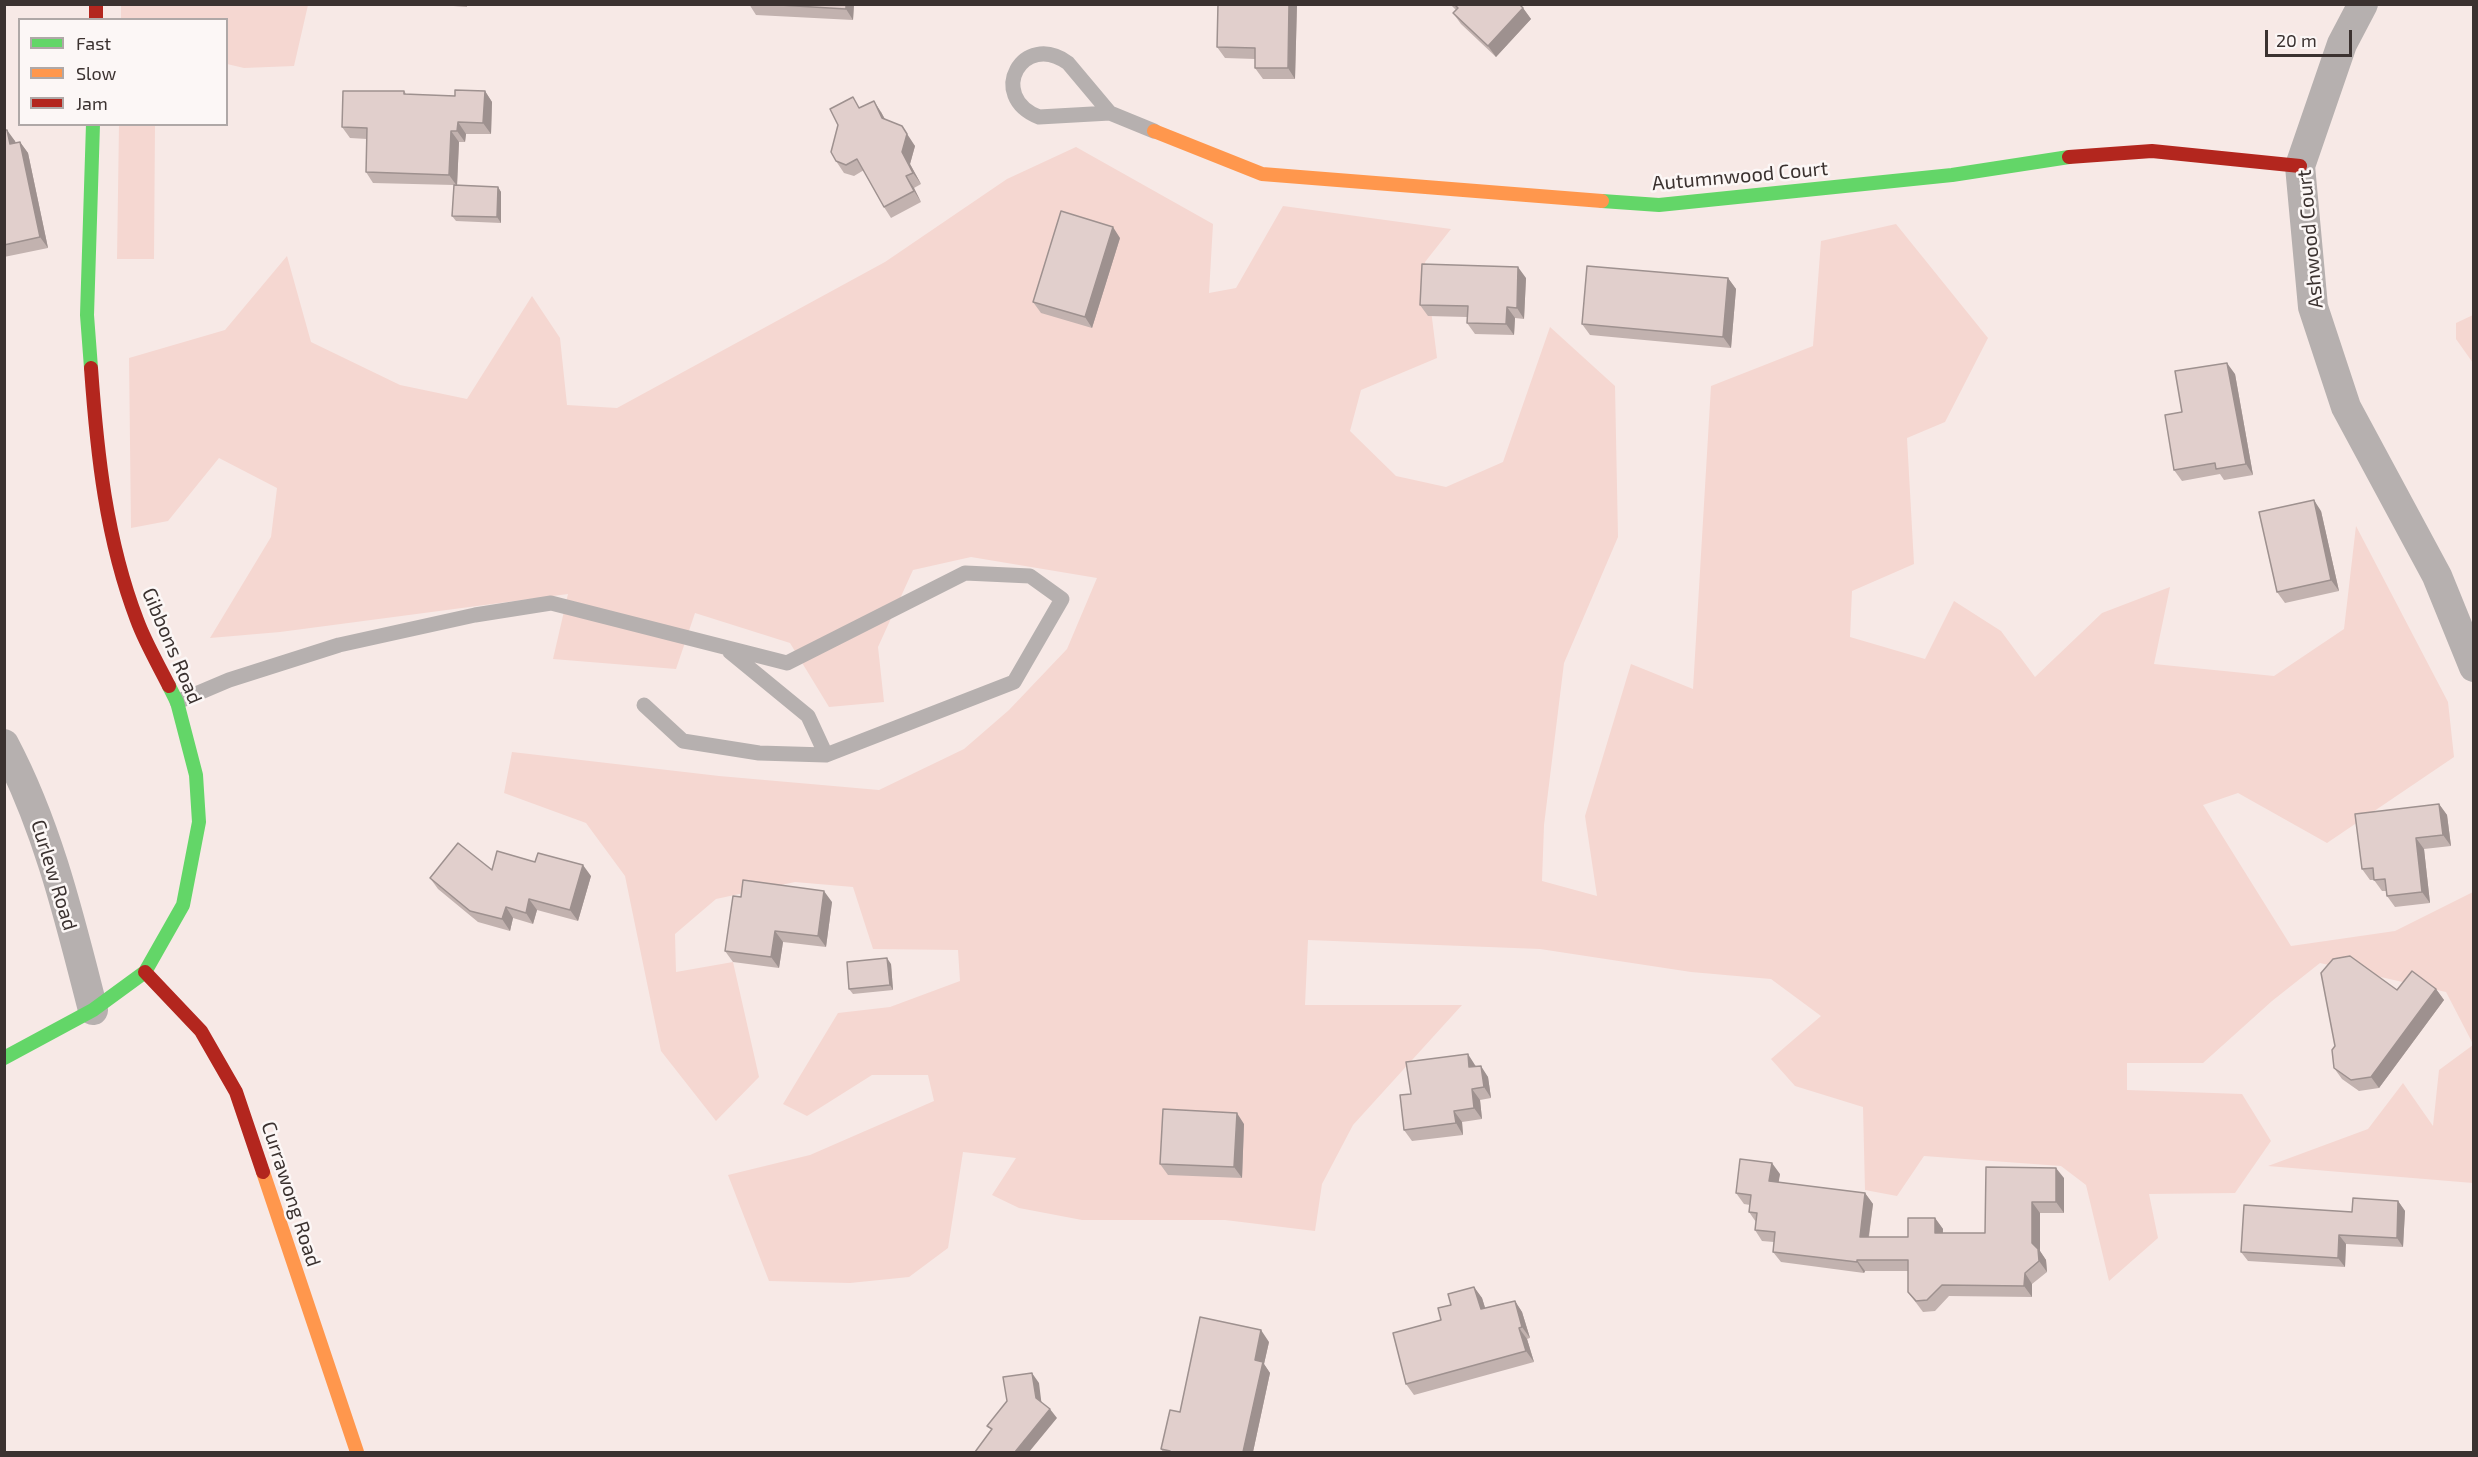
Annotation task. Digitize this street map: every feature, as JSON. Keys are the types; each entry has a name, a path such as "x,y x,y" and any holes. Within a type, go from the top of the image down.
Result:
{"street":[{"name":"Ashwood Court","path":"2363,4 2342,44 2300,166 2313,307 2346,406 2437,576 2474,667"},
{"name":"Gibbons Road","path":"4,1058 93,1010 145,972 183,905 199,822 196,775 177,702 136,621 114,548 96,445 87,315 93,126"},
{"name":"Autumnwood Court","path":"1154,131 1262,174 1659,205 1952,174 2048,159 2152,151 2300,166"},
{"name":"Curlew Road","path":"4,744 23,778 60,884 93,1010"},
{"name":"Currawong Road","path":"145,972 201,1031 237,1092 357,1452"}],"lane":[{"path":"1110,113 1060,56 1038,53 1028,57 1014,74 1012,85 1014,96 1020,105 1031,114 1039,117 1110,113 1154,131"},
{"path":"177,702 229,680 339,645 475,615 551,603 787,663 965,573 1030,576 1062,599 1014,682 826,755 759,753 683,741 644,705"},
{"path":"726,648 808,716 826,755"}],"shaded area":[{"path":"121,4 308,5 294,66 244,68 228,64 228,18 121,18"},
{"path":"119,126 155,126 154,259 117,259"},
{"path":"1076,147 1213,224 1209,293 1236,288 1283,206 1451,229 1425,262 1437,358 1361,390 1350,431 1396,476 1446,487 1503,462 1550,327 1615,386 1618,537 1564,663 1544,825 1542,881 1597,896 1585,816 1631,664 1693,689 1711,386 1813,346 1821,241 1896,224 1988,338 1945,422 1907,438 1914,564 1852,591 1850,637 1925,659 1954,601 2001,631 2035,677 2102,613 2170,587 2154,664 2274,676 2344,629 2356,526 2448,702 2454,757 2327,843 2238,793 2203,805 2291,946 2395,931 2473,892 2473,1044 2446,992 2320,963 2272,1001 2203,1063 2127,1063 2127,1090 2242,1094 2271,1141 2235,1193 2149,1194 2158,1238 2109,1281 2086,1185 2061,1166 1924,1156 1897,1196 1865,1190 1863,1107 1795,1086 1771,1059 1821,1016 1771,979 1691,972 1540,949 1308,940 1305,1005 1462,1005 1353,1125 1322,1184 1315,1231 1225,1220 1082,1220 1019,1208 992,1195 1016,1158 963,1152 948,1248 909,1277 850,1283 769,1281 728,1175 810,1155 934,1101 928,1075 872,1075 807,1116 783,1104 838,1013 890,1007 960,981 958,950 873,949 853,887 795,882 716,899 675,934 676,972 733,962 759,1077 716,1121 661,1051 625,876 586,823 504,793 512,752 719,776 879,790 964,749 1009,710 1067,649 1097,578 971,557 913,570 878,647 884,702 829,707 790,643 695,613 676,669 553,659 568,594 280,632 210,638 271,537 277,488 219,458 168,521 131,528 129,358 225,330 287,256 311,342 400,385 467,399 532,296 560,338 567,405 617,408 885,262 1007,179"},
{"path":"2473,315 2473,363 2456,339 2456,323"},
{"path":"2473,1045 2473,1183 2268,1166 2368,1129 2403,1083 2433,1126 2439,1070"}],"building":[{"path":"763,4 846,4 846,9"},
{"path":"1218,4 1289,4 1288,68 1255,68 1255,48 1217,47"},
{"path":"1454,4 1519,4 1523,8 1488,46 1453,13 1458,8"},
{"path":"455,90 485,91 483,123 458,122 457,131 451,131 449,175 366,172 367,128 342,127 343,91 404,91 404,94 455,96"},
{"path":"853,97 859,108 874,101 882,118 902,126 907,134 902,152 913,173 906,176 914,191 884,207 857,159 846,165 836,161 831,152 838,125 830,109"},
{"path":"4,130 7,130 10,144 20,142 40,237 4,245"},
{"path":"454,185 498,187 497,217 452,216"},
{"path":"1061,211 1113,227 1085,317 1033,302"},
{"path":"1422,264 1518,267 1517,308 1507,307 1506,324 1467,323 1468,306 1420,305"},
{"path":"1587,266 1728,278 1723,337 1582,324"},
{"path":"2227,363 2246,464 2216,469 2215,463 2174,470 2165,415 2182,412 2175,371"},
{"path":"2314,500 2331,580 2277,592 2259,512"},
{"path":"2439,804 2443,835 2416,838 2422,892 2387,896 2385,879 2374,880 2373,868 2362,869 2355,814"},
{"path":"458,843 492,870 497,851 535,862 538,853 583,865 570,910 529,899 526,913 506,907 502,919 470,911 430,878"},
{"path":"743,880 824,891 818,936 775,931 771,957 725,951 733,896 741,897"},
{"path":"2350,956 2397,990 2412,971 2436,989 2371,1077 2351,1080 2334,1068 2332,1050 2335,1046 2321,973 2333,959"},
{"path":"887,958 890,985 849,989 847,962"},
{"path":"1468,1054 1469,1067 1481,1066 1484,1087 1472,1089 1474,1108 1454,1111 1456,1123 1404,1130 1400,1095 1411,1094 1406,1062"},
{"path":"1163,1109 1237,1113 1234,1167 1160,1164"},
{"path":"1740,1159 1772,1163 1769,1181 1865,1193 1860,1237 1908,1237 1908,1218 1935,1218 1935,1233 1985,1233 1986,1167 2056,1168 2056,1202 2032,1202 2032,1243 2038,1249 2039,1261 2025,1273 2024,1286 1942,1285 1927,1300 1916,1301 1908,1292 1908,1260 1857,1260 1857,1262 1773,1252 1775,1232 1755,1230 1757,1213 1749,1212 1751,1195 1736,1193"},
{"path":"2353,1198 2398,1201 2397,1238 2339,1235 2338,1258 2241,1252 2244,1205 2352,1212"},
{"path":"1474,1287 1481,1309 1515,1301 1522,1327 1519,1328 1526,1351 1406,1384 1393,1333 1441,1320 1438,1308 1451,1305 1448,1294"},
{"path":"1200,1317 1261,1330 1255,1360 1263,1362 1243,1452 1170,1452 1161,1449 1170,1410 1180,1412"},
{"path":"1032,1373 1036,1398 1050,1409 1015,1452 975,1452 992,1429 987,1426 1007,1401 1003,1377"}],"traffic: fast":[{"path":"91,368 87,315 93,126"},
{"path":"1602,201 1659,205 1952,175 2069,157"},
{"path":"4,1058 93,1010 145,972 183,905 199,822 196,775 177,702 169,686"}],"traffic: slow":[{"path":"1154,131 1262,174 1602,201"},
{"path":"263,1172 357,1452"}],"traffic: jam":[{"path":"96,4 96,18"},
{"path":"2069,157 2152,151 2300,166"},
{"path":"91,368 96,432 110,527 126,589 140,628 169,686"},
{"path":"145,972 201,1031 236,1092 263,1172"}]}
